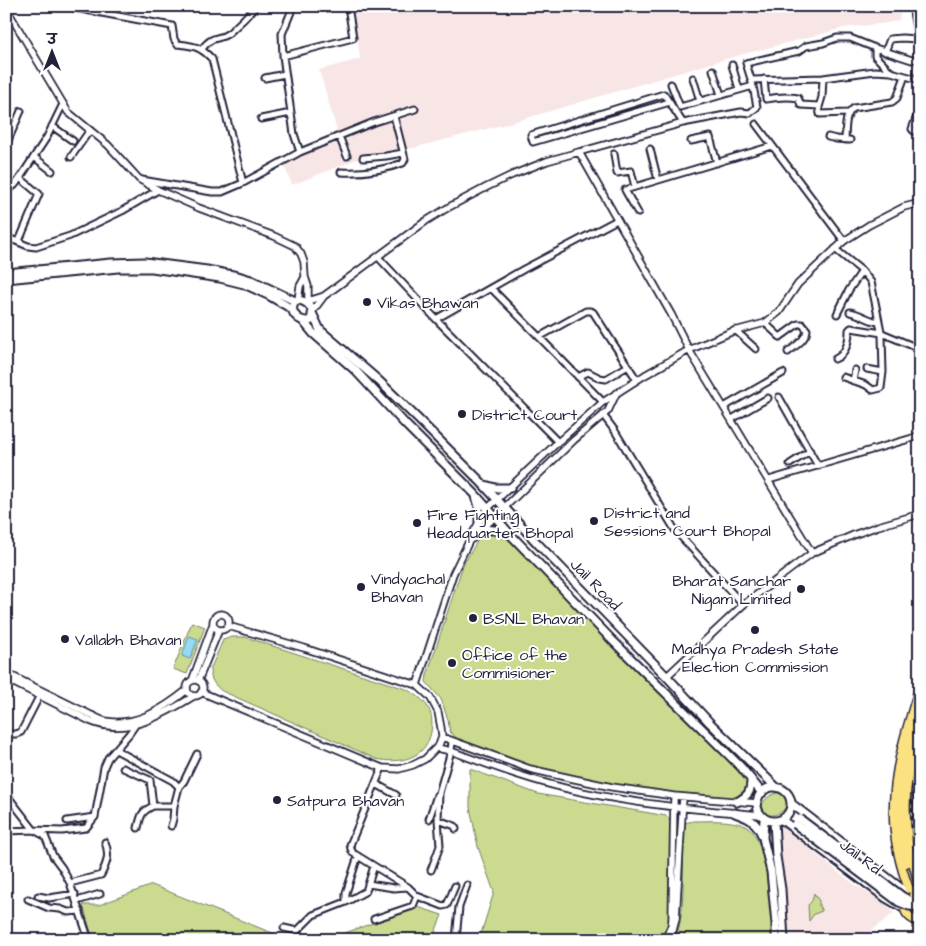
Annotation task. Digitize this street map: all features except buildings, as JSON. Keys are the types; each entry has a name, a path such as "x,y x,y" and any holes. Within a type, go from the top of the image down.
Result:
{"main road":[{"path":"6,274 145,262 238,276 303,301"},
{"name":"Jail Road","path":"6,279 118,268 152,268 220,278 244,284 292,309 295,315 304,321 313,333 355,370 475,494 510,534 612,640 751,779 762,793"},
{"path":"292,309 294,303 303,301"},
{"name":"Jail Road","path":"303,301 312,313 320,330 398,399 498,500 552,559 667,676 710,723 776,787"},
{"path":"304,321 310,321 312,313"},
{"path":"482,484 495,488 510,488"},
{"path":"475,494 479,507 481,526 510,534"},
{"path":"916,902 905,878 898,852 894,790 902,749 920,686"},
{"path":"916,902 902,843 900,812 909,747 920,707"},
{"path":"920,731 905,778 908,840 914,870 920,886"},
{"path":"737,802 748,795 751,789 751,779"},
{"path":"920,782 917,809 920,845"},
{"path":"776,940 771,872 764,838 763,816 757,803 758,798 766,789 776,787 786,792 792,804 790,820 776,856 781,889 784,940"},
{"path":"792,804 789,814 790,820 886,898 905,909"},
{"path":"735,813 749,819 758,826 764,838"},
{"path":"763,816 790,820 916,902"},
{"name":"Jail Rd","path":"790,820 899,902 909,906 916,902"},
{"path":"916,902 920,892"},
{"path":"916,902 905,902 905,909 911,919 920,922"}],"street":[{"path":"64,6 172,26 177,44 196,46 202,49 212,59 243,183"},
{"path":"202,49 211,39 229,33 256,6"},
{"path":"291,6 291,12 282,34 283,56 294,134 300,152"},
{"path":"283,56 353,38 348,6"},
{"path":"912,6 920,51"},
{"path":"7,7 68,112 108,145 139,179 158,190 199,208 274,236 295,246 304,262 308,286 303,301"},
{"path":"312,313 324,296 426,221 487,186 547,160 683,124 741,112 750,113 757,107 746,63 799,51 806,46 824,43 837,38 850,38 912,60 920,58"},
{"path":"885,52 890,39 917,39"},
{"path":"875,48 875,56 891,72"},
{"path":"732,65 739,90"},
{"path":"713,70 721,95"},
{"path":"671,84 680,107 739,90 752,83 764,80 823,78 875,71 891,72 920,80"},
{"path":"265,78 285,74"},
{"path":"828,137 848,140 846,122 848,113 854,108 892,102 897,98 905,76"},
{"path":"693,78 700,101"},
{"path":"823,78 819,113 848,113"},
{"path":"764,80 766,99 779,96 791,97 798,98 801,105 819,106"},
{"path":"670,102 533,142 530,134 664,94 670,102 683,124"},
{"path":"6,196 7,189 15,185 34,157 63,104"},
{"path":"920,108 912,130 920,133"},
{"path":"139,179 212,192 222,192 243,183 300,152 374,122 415,109"},
{"path":"6,145 8,135 21,111"},
{"path":"261,119 291,113"},
{"path":"340,172 369,171 402,164 405,161 394,116"},
{"path":"756,124 844,241"},
{"path":"52,126 73,141"},
{"path":"71,157 90,130"},
{"path":"339,136 346,156"},
{"path":"691,141 710,137 717,163"},
{"path":"638,213 625,190 772,146"},
{"path":"650,149 658,180"},
{"path":"579,152 671,314 689,350 812,553"},
{"path":"363,158 404,153"},
{"path":"614,154 618,173 631,171 635,187"},
{"path":"34,157 52,171"},
{"path":"19,242 39,194 20,178"},
{"path":"6,237 28,246 36,247 70,236 122,211 158,190"},
{"path":"481,526 488,508 603,402 689,350 736,330 765,323 779,312 798,284 844,241 869,225 904,207 920,203"},
{"path":"436,319 617,220"},
{"path":"835,249 862,271 871,282 882,333 883,372 881,388 873,390 866,385 843,377"},
{"path":"378,257 436,319 558,442"},
{"path":"837,314 849,290 862,271"},
{"path":"303,301 300,286 305,277"},
{"path":"491,288 603,402"},
{"path":"303,301 324,296"},
{"path":"539,337 586,311 593,312 637,380"},
{"path":"850,312 879,322"},
{"path":"765,323 780,337 798,324 802,324 807,330 806,335 801,341 788,352"},
{"path":"835,359 841,355 848,341 850,328 882,333 920,349"},
{"path":"736,330 756,348"},
{"path":"578,376 588,372 606,379 628,366"},
{"path":"867,369 883,372"},
{"path":"853,381 855,370"},
{"path":"724,407 783,373"},
{"path":"417,685 453,574 468,542 481,526 505,508 574,440 604,415 610,408 617,393"},
{"path":"779,397 818,466"},
{"path":"732,419 768,398"},
{"path":"604,415 675,530 743,605"},
{"path":"769,480 916,437 920,433"},
{"path":"790,464 810,451"},
{"path":"667,676 743,605 812,553 878,526 920,514"},
{"path":"195,681 214,618 221,614 226,616 228,618 228,626"},
{"path":"213,624 219,630"},
{"path":"6,674 102,720 110,722 129,721 154,713 173,702 187,690 188,684 195,681 219,630 228,626 304,648 417,685 430,697 438,712 442,737 437,748 425,759 399,769 382,768 202,692"},
{"path":"6,679 99,724 120,726 136,724 162,714 202,692"},
{"path":"195,681 202,686 202,692"},
{"path":"187,690 194,696"},
{"path":"6,734 21,732 40,695"},
{"path":"6,831 62,832 86,828 95,817 104,766 108,758 136,724"},
{"path":"442,737 530,768 612,787 683,797 757,803"},
{"path":"430,870 440,846 438,820 439,793 452,742"},
{"path":"437,748 451,750 532,779 615,799 763,816"},
{"path":"116,750 173,781 180,787"},
{"path":"171,826 174,806 180,787 197,754"},
{"path":"123,768 150,780 153,806"},
{"path":"382,768 350,845 353,853 408,887 417,896 446,906 455,886"},
{"path":"376,784 396,794"},
{"path":"429,819 439,793"},
{"path":"6,795 34,830 44,836 75,894 89,940"},
{"path":"665,940 672,920 674,796"},
{"path":"669,940 676,919 683,797"},
{"path":"138,828 144,811 153,806 174,806"},
{"path":"67,821 95,817"},
{"path":"438,820 455,826 456,829"},
{"path":"70,883 102,876 108,858 105,842"},
{"path":"346,902 346,893 358,856"},
{"path":"284,928 297,931 313,915 346,902 366,890 374,866"},
{"path":"368,884 394,888 408,887"},
{"path":"456,940 459,907 467,885"},
{"path":"38,896 49,898 75,894"},
{"path":"76,901 100,894"},
{"path":"374,919 413,906 417,896"},
{"path":"28,899 49,908 68,912 80,911"}],"shaded area":[{"path":"353,6 902,6 899,20 844,28 729,58 510,123 413,148 365,156 292,185 281,158 337,131 319,70 360,59"},
{"path":"783,827 838,872 885,903 894,913 857,940 788,940 784,878 774,830"}],"green space":[{"path":"493,524 746,779 751,797 748,800 661,794 541,771 462,743 450,732 441,699 426,682 427,675 463,565 481,535"},
{"path":"192,622 205,627 187,674 173,669"},
{"path":"232,637 245,637 406,689 423,701 430,711 432,724 428,741 424,748 410,758 394,761 376,759 222,691 213,682 210,670 223,640"},
{"path":"470,769 538,794 667,816 673,826 671,903 668,925 661,940 479,940 494,892 478,847 470,807"},
{"path":"777,793 784,796 787,800 787,805 784,809 773,815 761,810 764,801"},
{"path":"693,821 733,822 746,826 754,833 765,861 771,897 773,940 674,940 678,931 682,906 683,836 685,823"},
{"path":"152,885 290,940 93,940 83,905 99,905"},
{"path":"814,893 822,911 814,914 809,921 808,905 812,901"},
{"path":"418,907 442,915 434,935 452,940 325,940"}],"water":[{"path":"189,636 198,639 190,659 182,656"}],"railway":[{"path":"920,757 912,799 912,828 920,871"}],"place":[{"name":"Vikas Bhawan","path":"367,302"},
{"name":"District Court","path":"462,414"},
{"name":"District and Sessions Court Bhopal","path":"594,521"},
{"name":"Fire Fighting Headquarter Bhopal","path":"417,523"},
{"name":"Vindyachal Bhavan","path":"361,587"},
{"name":"Bharat Sanchar Nigam Limited","path":"801,589"},
{"name":"BSNL Bhavan","path":"473,618"},
{"name":"Madhya Pradesh State Election Commission","path":"755,630"},
{"name":"Vallabh Bhavan","path":"65,639"},
{"name":"Office of the Commisioner","path":"452,663"},
{"name":"Satpura Bhavan","path":"277,800"}]}
